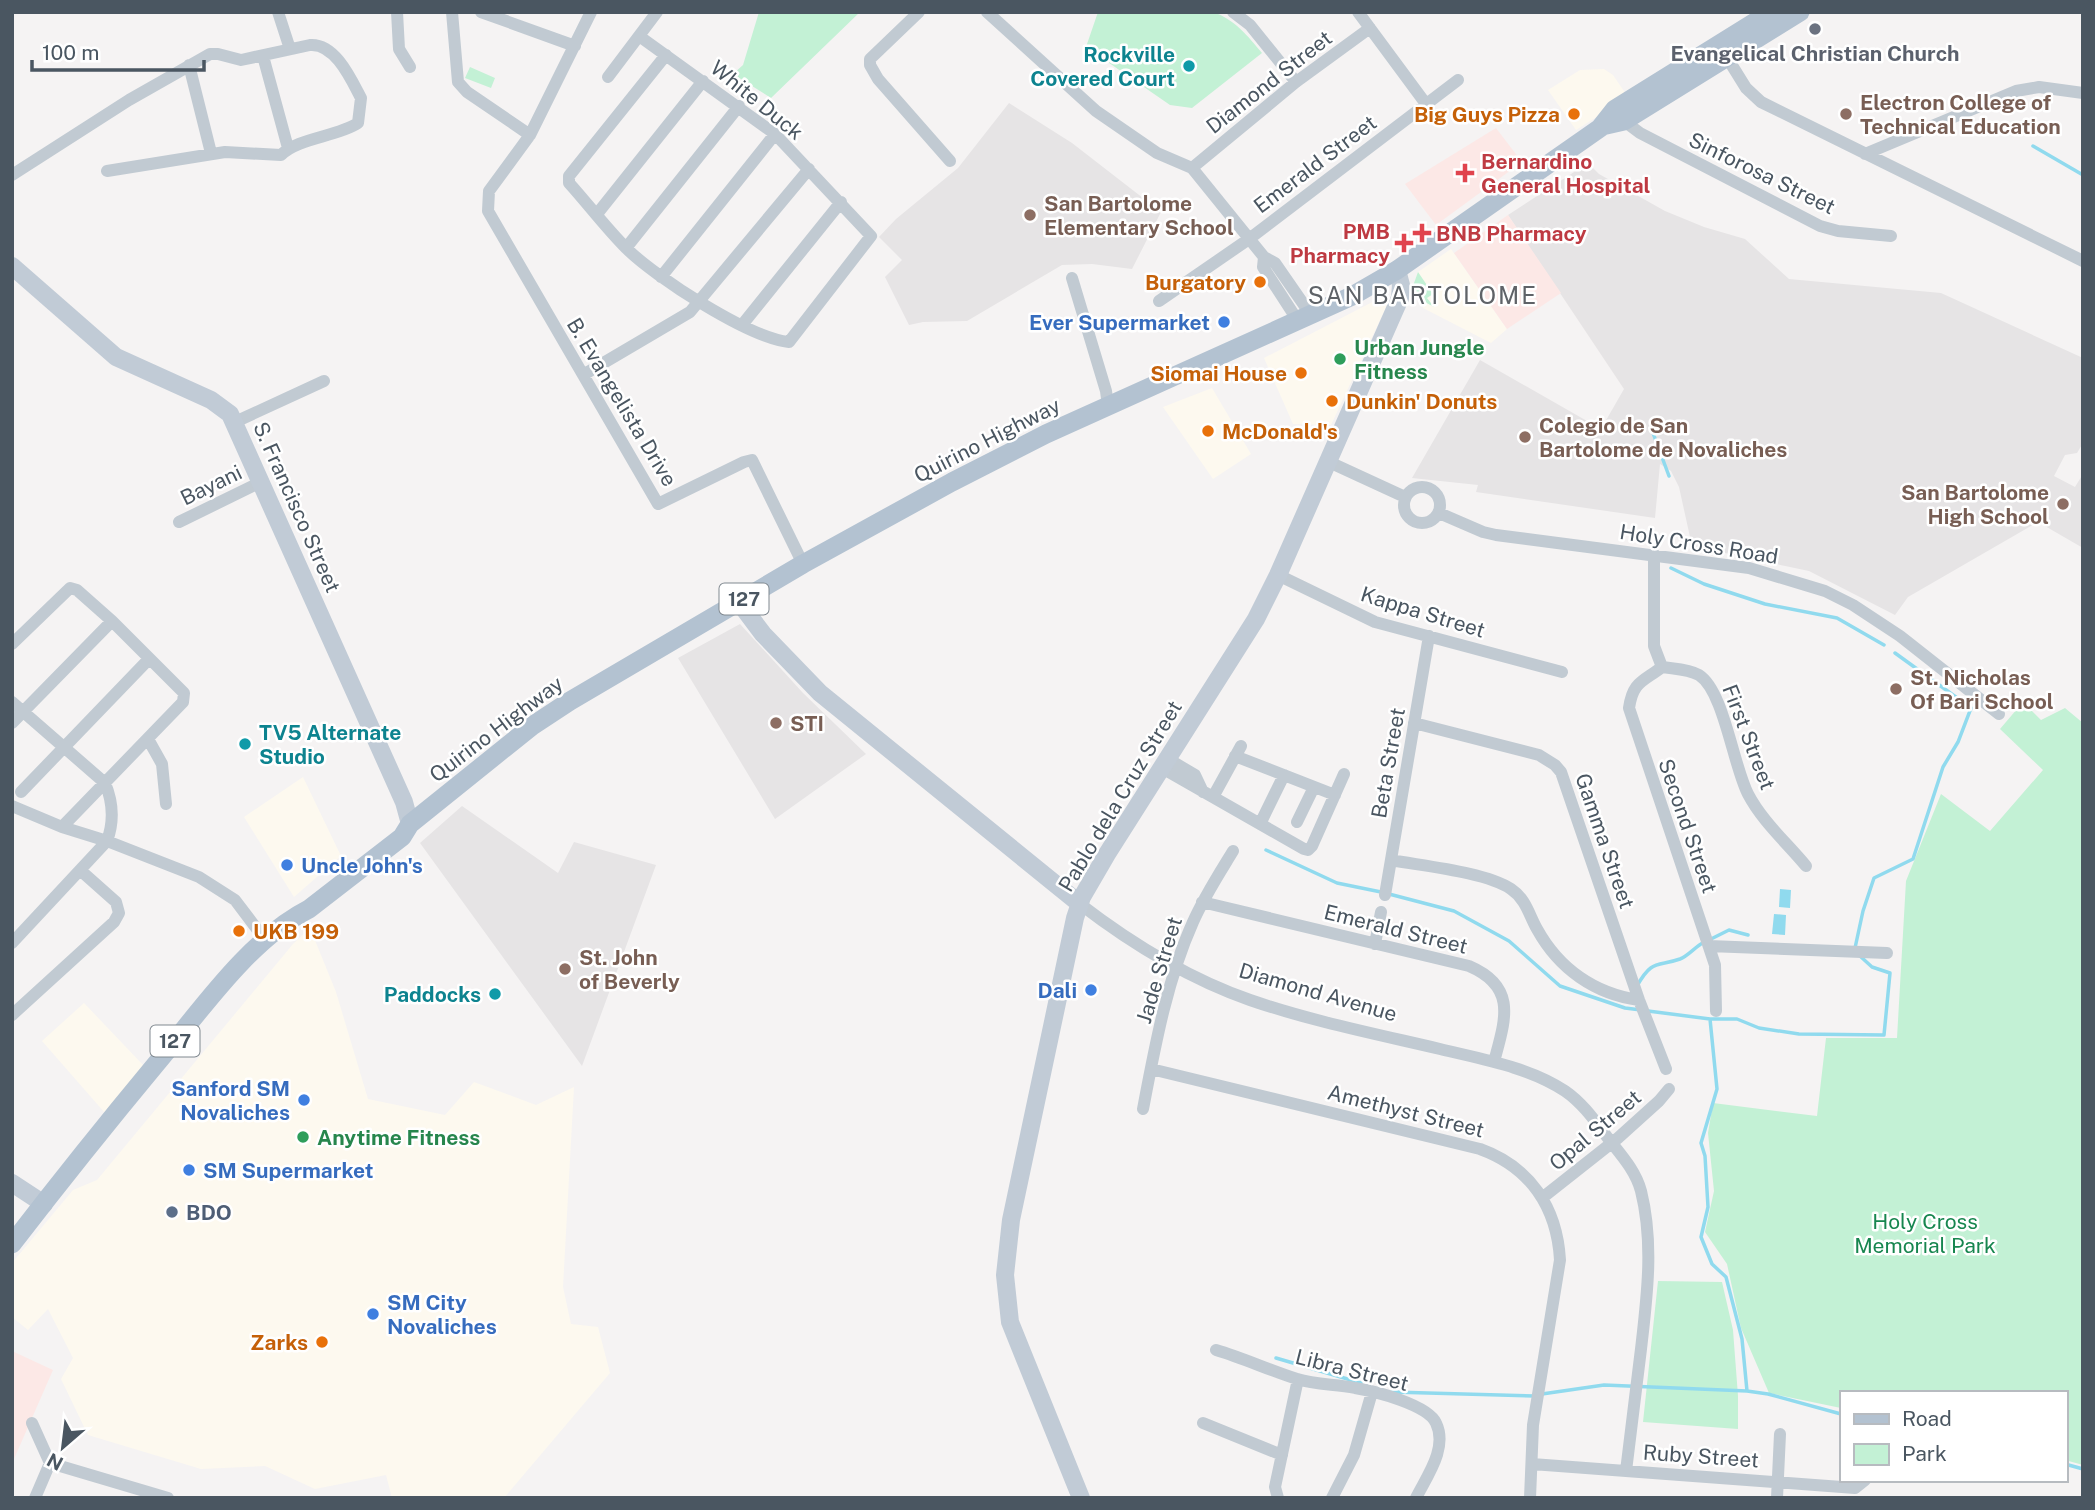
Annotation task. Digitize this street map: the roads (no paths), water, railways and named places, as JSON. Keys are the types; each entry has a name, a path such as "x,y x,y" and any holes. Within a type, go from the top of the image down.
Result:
{"main road":[{"name":"Quirino Highway","path":"1751,33 1771,12"},
{"name":"Quirino Highway","path":"1602,126 1624,121 1751,33 1800,12"},
{"name":"Quirino Highway","path":"15,1234 44,1203 232,972 294,917 304,902 396,828 410,824 532,726 803,564 959,478 1108,405 1352,296 1397,270 1602,126 1615,110 1723,51"}],"street":[{"path":"278,12 290,50"},
{"path":"397,12 399,49 410,67"},
{"path":"452,12 458,82 467,92 530,135"},
{"path":"481,12 575,46"},
{"name":"B. Evangelista Drive","path":"591,12 530,135 489,191 488,211 658,504 752,460 803,564"},
{"path":"608,77 657,12"},
{"path":"919,12 870,60 870,65 878,79 950,162"},
{"path":"987,12 1096,111 1157,153 1192,168 1264,257 1275,263 1304,318"},
{"path":"1233,12 1250,25 1296,82"},
{"path":"1358,12 1426,104"},
{"name":"Diamond Street","path":"1192,168 1296,82 1370,28"},
{"name":"White Duck","path":"639,36 775,134 871,236 789,341 742,325"},
{"path":"12,175 56,145 188,65 214,53 241,60 314,44 322,45 334,55 361,98 358,123 345,131 288,148 278,156 236,151 212,153 107,171"},
{"path":"1723,51 1746,88 1761,102 2083,261"},
{"path":"666,55 568,180 626,248 661,277 742,325 841,202"},
{"path":"263,56 288,148"},
{"path":"188,65 212,153"},
{"name":"Emerald Street","path":"1159,301 1249,239 1458,80"},
{"path":"597,214 703,81"},
{"path":"1865,154 2016,91 2039,87 2083,93"},
{"path":"626,248 739,106"},
{"name":"Sinforosa Street","path":"1624,121 1640,133 1820,226 1838,232 1891,236"},
{"path":"661,277 775,134"},
{"path":"583,375 690,312 809,169"},
{"name":"S. Francisco Street","path":"12,266 116,357 211,400 221,406 235,422 404,802 410,824"},
{"name":"Pablo dela Cruz Street","path":"1081,1498 1010,1322 1006,1275 1011,1220 1080,904 1107,854 1244,640 1278,575 1400,298 1401,285 1397,270"},
{"path":"1072,278 1108,405"},
{"path":"235,422 324,381"},
{"path":"1329,463 1405,497"},
{"name":"Bayani","path":"179,522 261,482"},
{"path":"1427,487 1433,490 1440,500 1439,513 1430,522 1417,523 1411,520 1404,510 1405,497 1414,488 1427,487"},
{"name":"Holy Cross Road","path":"1439,513 1496,535 1749,568 1825,591 1853,605 1900,636 1999,714"},
{"path":"1654,554 1654,646 1662,667"},
{"name":"Kappa Street","path":"1278,575 1375,622 1562,672"},
{"path":"15,635 70,588 77,590 112,621 185,696 183,702 62,828"},
{"name":"Diamond Avenue","path":"739,602 763,634 820,693 1080,904 1175,969 1248,999 1321,1021 1494,1062 1550,1082 1568,1093 1590,1114 1633,1170 1641,1189 1649,1252 1626,1471"},
{"path":"12,723 112,621"},
{"name":"Beta Street","path":"1385,895 1429,636"},
{"path":"21,792 149,659"},
{"name":"First Street","path":"1662,667 1688,670 1707,682 1721,713 1741,780 1751,799 1806,866"},
{"name":"Second Street","path":"1662,667 1640,681 1634,689 1629,708 1715,965 1716,1012"},
{"path":"12,702 105,783 111,796 112,821 107,841 12,943"},
{"name":"Gamma Street","path":"1414,723 1539,755 1561,772 1639,1000 1666,1069"},
{"path":"148,739 162,764 166,804"},
{"path":"1208,794 1238,751 1284,775 1335,795"},
{"path":"1165,764 1195,775 1208,794 1304,849 1312,846 1344,774"},
{"path":"1260,824 1284,775"},
{"path":"1297,822 1314,787"},
{"path":"12,806 62,828 107,841 199,877 236,900 266,941"},
{"name":"Jade Street","path":"1143,1109 1175,969 1202,902 1233,851"},
{"path":"1391,860 1484,878 1509,887 1519,895 1547,946 1570,970 1599,990 1620,998 1639,1000"},
{"path":"12,1014 114,922 119,914 116,902 80,870"},
{"name":"Emerald Street","path":"1202,902 1469,966 1483,972 1492,980 1505,1003 1506,1014 1494,1062"},
{"path":"1375,944 1381,912"},
{"path":"1709,946 1887,953"},
{"name":"Amethyst Street","path":"1151,1069 1480,1149 1504,1160 1524,1174 1555,1221 1560,1260 1533,1425 1530,1498"},
{"name":"Opal Street","path":"1542,1198 1612,1143 1669,1089"},
{"path":"12,1183 44,1203"},
{"name":"Libra Street","path":"1216,1350 1298,1379 1372,1392 1424,1409 1433,1416 1440,1440 1437,1455 1416,1498"},
{"path":"1277,1497 1275,1487 1298,1379"},
{"path":"1332,1498 1354,1455 1372,1392"},
{"path":"32,1423 50,1463 35,1498"},
{"path":"1203,1423 1282,1455"},
{"path":"1777,1498 1780,1434"},
{"path":"50,1463 168,1498"},
{"name":"Ruby Street","path":"1532,1464 1855,1488 1862,1482"}],"water":[{"path":"1780,889 1791,890 1790,908 1779,907"},
{"path":"1774,914 1786,915 1785,935 1772,934"}],"waterway":[{"path":"2033,146 2083,175"},
{"path":"1653,433 1669,476"},
{"path":"1671,568 1704,584 1765,604 1837,618 1884,645"},
{"path":"1855,948 1874,878 1913,859 1943,767 1958,742 1971,708 1895,653"},
{"path":"1266,850 1337,883 1381,892"},
{"path":"1389,894 1454,911 1509,941 1560,986 1625,1008 1641,1010"},
{"path":"1711,939 1729,930 1748,935"},
{"path":"1637,986 1651,968 1683,958 1704,942"},
{"path":"1840,1414 1747,1391 1742,1339 1726,1277 1712,1264 1701,1237 1708,1207 1705,1156 1701,1143 1717,1089 1710,1019 1737,1019 1759,1028 1799,1034 1884,1035 1890,973 1872,967 1860,956"},
{"path":"1648,1011 1710,1019"},
{"path":"1276,1358 1361,1383"},
{"path":"1542,1394 1604,1385 1747,1391"},
{"path":"1392,1392 1535,1396"},
{"path":"2067,1465 2083,1469"}],"place":[{"name":"Evangelical Christian Church","path":"1815,29"},
{"name":"Rockville Covered Court","path":"1189,66"},
{"name":"Big Guys Pizza","path":"1574,114"},
{"name":"Electron College of Technical Education","path":"1846,114"},
{"name":"Bernardino General Hospital","path":"1465,173"},
{"name":"San Bartolome Elementary School","path":"1030,215"},
{"name":"BNB Pharmacy","path":"1422,233"},
{"name":"PMB Pharmacy","path":"1404,243"},
{"name":"Burgatory","path":"1260,282"},
{"name":"Ever Supermarket","path":"1224,322"},
{"name":"Urban Jungle Fitness","path":"1340,359"},
{"name":"Siomai House","path":"1301,373"},
{"name":"Dunkin' Donuts","path":"1332,401"},
{"name":"McDonald's","path":"1208,431"},
{"name":"Colegio de San Bartolome de Novaliches","path":"1525,437"},
{"name":"San Bartolome High School","path":"2063,504"},
{"name":"St. Nicholas Of Bari School","path":"1896,689"},
{"name":"STI","path":"776,723"},
{"name":"TV5 Alternate Studio","path":"245,744"},
{"name":"Uncle John's","path":"287,865"},
{"name":"UKB 199","path":"239,931"},
{"name":"St. John of Beverly","path":"565,969"},
{"name":"Dali","path":"1091,990"},
{"name":"Paddocks","path":"495,994"},
{"name":"Sanford SM Novaliches","path":"304,1100"},
{"name":"Anytime Fitness","path":"303,1137"},
{"name":"SM Supermarket","path":"189,1170"},
{"name":"BDO","path":"172,1212"},
{"name":"SM City Novaliches","path":"373,1314"},
{"name":"Zarks","path":"322,1342"}],"district":[{"name":"SAN BARTOLOME","path":"1423,295"}],"park label":[{"name":"Holy Cross Memorial Park","path":"1925,1233"}]}
